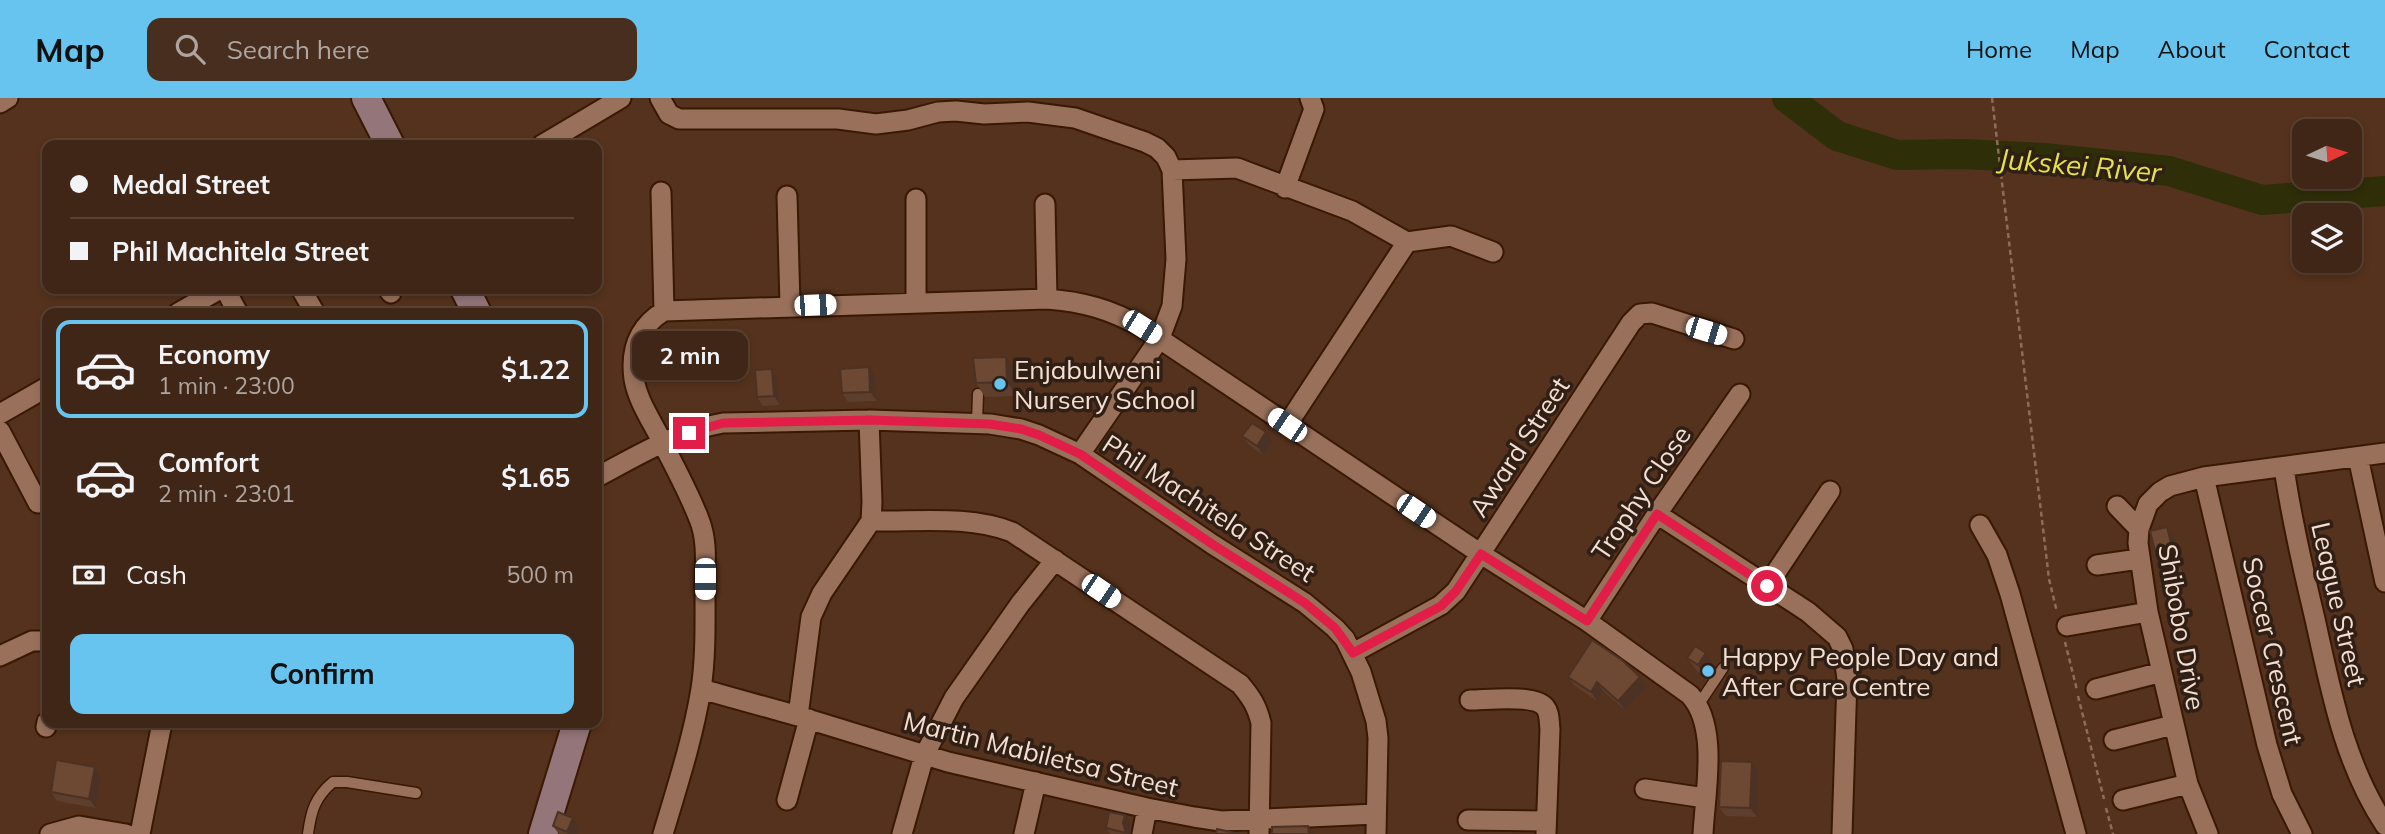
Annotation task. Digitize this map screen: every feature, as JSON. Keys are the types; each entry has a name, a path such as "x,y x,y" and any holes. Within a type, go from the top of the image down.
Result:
{"street":[{"path":"0,103 8,98"},
{"path":"366,98 387,140"},
{"path":"550,140 621,98"},
{"path":"660,98 669,114 680,118 825,119 876,124 938,112 1055,114 1075,118 1157,148 1166,157 1172,170 1175,283 1172,306 1160,338 1080,454"},
{"path":"1285,188 1314,109 1310,98"},
{"path":"1172,170 1237,168 1352,212 1406,242 1451,236 1493,253"},
{"path":"661,192 664,311"},
{"path":"787,196 790,305"},
{"path":"916,199 916,302"},
{"path":"1045,204 1046,299"},
{"path":"1287,425 1406,242"},
{"path":"187,308 214,294"},
{"path":"663,834 701,689 705,620 705,543 699,520 643,407 635,384 633,349 639,334 664,311 1046,299 1085,303 1105,309 1160,338 1481,554 1587,621 1679,686 1699,704 1707,737 1703,834"},
{"name":"Award Street","path":"1353,653 1441,606 1456,591 1636,318 1652,313 1734,339"},
{"path":"0,414 42,390"},
{"name":"Trophy Close","path":"1587,621 1740,394"},
{"path":"787,800 804,718 811,617 821,593 871,521 869,420"},
{"name":"Phil Machitela Street","path":"602,474 663,443 710,425 723,423 869,420 977,423 1021,429 1080,454 1212,544 1305,603 1335,628 1353,653 1376,721 1376,834"},
{"path":"0,432 38,503"},
{"name":"Shibobo Drive","path":"2206,833 2188,784 2148,612 2139,559 2139,529 2148,504 2170,486 2204,477 2385,453"},
{"path":"2358,457 2385,582"},
{"name":"League Street","path":"2284,467 2299,548 2344,739 2362,788 2385,825"},
{"name":"Soccer Crescent","path":"2204,477 2267,745 2282,794 2302,834"},
{"path":"1767,586 1830,491"},
{"path":"2117,506 2139,529"},
{"path":"1657,514 1824,624 1837,637 1843,649 1847,679 1842,834"},
{"path":"871,521 968,523 1012,532 1240,684 1258,708 1261,723 1259,827"},
{"path":"1980,525 1997,555 2010,594 2076,834"},
{"path":"2097,565 2139,559"},
{"path":"902,834 924,755 954,698 1020,604 1055,560"},
{"path":"2063,626 2148,612"},
{"path":"0,656 32,641 42,641"},
{"path":"2096,689 2162,671"},
{"name":"Martin Mabiletsa Street","path":"701,689 924,755 1147,808 1259,827 1376,814"},
{"path":"1468,820 1546,827 1550,729 1545,706 1524,699 1470,700"},
{"path":"141,834 161,728"},
{"path":"543,834 575,728"},
{"path":"2115,743 2174,729"},
{"path":"1024,834 1036,782"},
{"path":"2123,800 2188,784"},
{"path":"1645,789 1705,798"},
{"path":"1142,834 1147,808"},
{"path":"50,834 79,826 125,834"}],"lane":[{"path":"977,423 978,394"},
{"path":"1699,704 1723,668"},
{"path":"308,834 310,814 316,801 333,782 416,793"}],"path":[{"path":"1992,98 2049,579 2063,626 2113,834"}],"building":[{"path":"1006,357 1007,382 976,383 973,358"},
{"path":"869,367 870,392 842,393 840,369"},
{"path":"772,369 774,396 757,397 755,370"},
{"path":"1252,423 1266,432 1257,446 1242,436"},
{"path":"2167,527 2176,563 2159,567 2150,531"},
{"path":"1592,640 1622,660 1640,677 1618,701 1597,682 1591,692 1568,677"},
{"path":"1695,646 1706,653 1698,665 1687,658"},
{"path":"56,760 95,767 89,799 51,792"},
{"path":"1721,761 1752,762 1750,808 1719,807"},
{"path":"558,812 573,818 567,832 553,826"},
{"path":"1109,812 1125,815 1123,823 1126,833 1106,828"},
{"path":"1308,826 1309,834 1272,834 1272,827"},
{"path":"1217,829 1240,834 1216,834"}],"waterway":[{"name":"Jukskei River","path":"1787,98 1837,136 1897,155 1963,154 2044,158 2169,171 2262,200 2385,191"}],"place":[{"name":"Enjabulweni Nursery School","path":"1000,384"},
{"name":"Happy People Day and After Care Centre","path":"1708,671"}],"route":[{"path":"689,433 723,423 869,420 990,424 1021,429 1080,454 1212,544 1305,603 1335,628 1353,653 1441,606 1450,599 1481,554 1587,621 1657,514 1767,586"}]}
